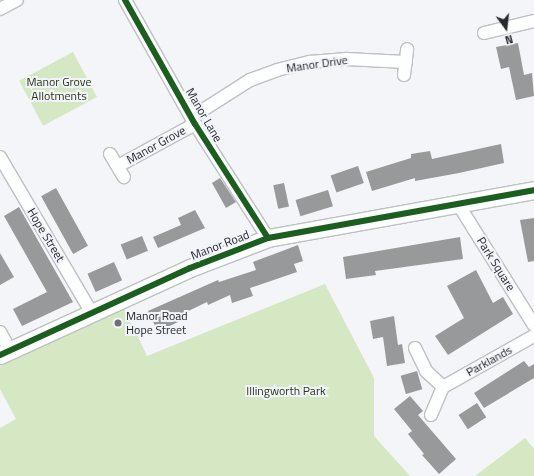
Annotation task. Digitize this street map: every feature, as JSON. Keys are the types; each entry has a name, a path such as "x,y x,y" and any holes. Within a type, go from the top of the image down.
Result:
{"street":[{"path":"0,9 17,0"},
{"name":"Manor Lane","path":"125,0 193,120 268,238"},
{"path":"484,33 533,24"},
{"path":"404,75 407,49"},
{"name":"Manor Drive","path":"193,120 250,80 277,70 310,62 346,59 406,62"},
{"name":"Manor Grove","path":"118,166 193,120"},
{"name":"Manor Grove","path":"110,154 124,178"},
{"name":"Hope Street","path":"0,157 92,313"},
{"name":"Manor Road","path":"5,352 190,268 268,238 534,190"},
{"name":"Park Square","path":"458,204 534,325"},
{"path":"0,332 5,352"},
{"name":"Parklands","path":"443,387 534,336"},
{"path":"415,348 426,371 443,387 431,415"}],"green space":[{"name":"Manor Grove Allotments","path":"73,52 97,97 43,126 19,81"},
{"name":"Illingworth Park","path":"325,284 374,378 374,436 410,476 0,476 0,428 16,419 0,389 0,361 121,300 147,356"},
{"path":"525,438 534,449 534,476 475,476"}],"building":[{"path":"518,43 524,75 532,73 534,96 516,100 509,67 501,69 496,47"},
{"path":"501,144 504,163 459,173 415,181 415,178 372,191 366,172 411,158 411,154 430,151 432,159"},
{"path":"358,166 364,183 336,192 331,175"},
{"path":"220,178 236,202 226,208 212,183"},
{"path":"284,183 289,206 278,209 273,185"},
{"path":"56,188 88,246 73,254 41,196"},
{"path":"328,190 333,206 300,216 295,200"},
{"path":"19,207 73,302 22,326 13,309 47,292 4,216"},
{"path":"195,210 205,228 158,248 153,237 181,225 178,218"},
{"path":"534,218 534,261 528,262 520,220"},
{"path":"142,236 148,251 127,259 121,245"},
{"path":"460,237 463,259 375,271 376,275 346,279 343,257"},
{"path":"298,245 303,261 294,264 297,272 250,288 253,296 232,303 230,295 208,305 207,302 178,316 180,321 158,332 148,311 218,280 219,282 256,270 253,262"},
{"path":"0,253 14,277 0,285"},
{"path":"114,262 122,280 96,292 88,274"},
{"path":"476,270 493,303 503,297 513,314 448,355 435,336 464,318 447,286"},
{"path":"394,316 398,345 402,344 405,363 387,366 383,337 373,339 370,321"},
{"path":"524,361 529,367 534,364 534,378 484,408 474,393"},
{"path":"417,371 422,389 406,394 401,376"},
{"path":"410,396 423,411 418,415 456,459 439,474 422,455 424,454 408,434 412,431 394,409"},
{"path":"477,403 486,417 468,429 459,415"}],"cycle path":[{"path":"125,0 195,124 268,238"},
{"path":"0,355 190,268 268,238 534,190"}],"place":[{"name":"Manor Road Hope Street","path":"118,323"}]}
